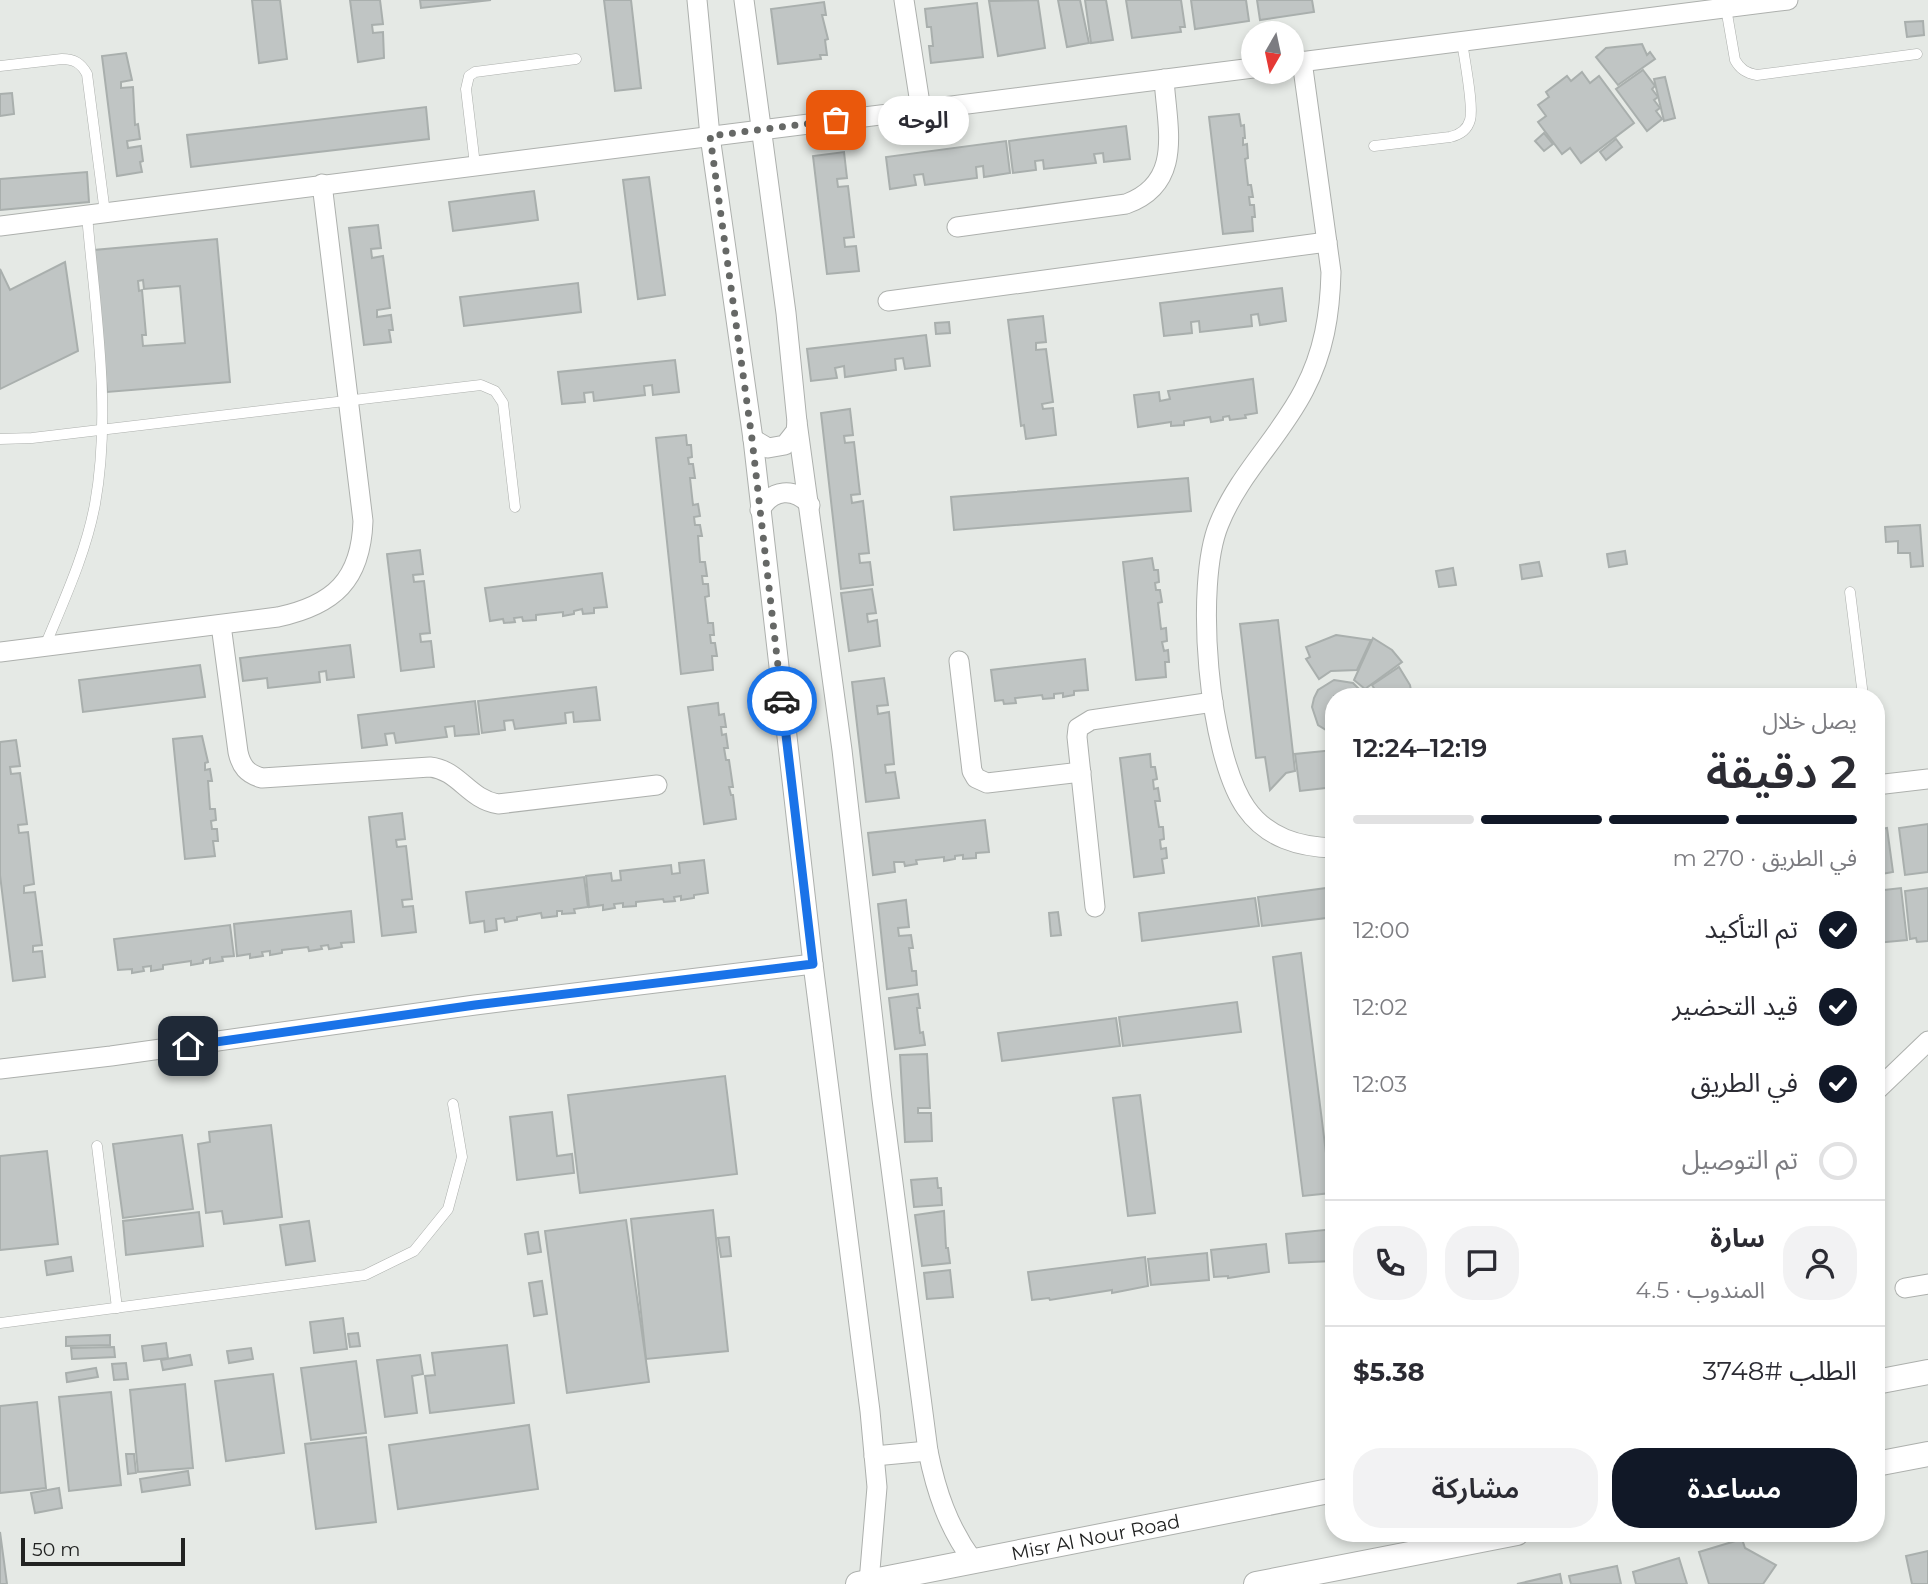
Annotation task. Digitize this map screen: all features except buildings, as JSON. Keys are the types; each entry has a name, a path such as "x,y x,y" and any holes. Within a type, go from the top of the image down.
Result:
{"street":[{"path":"697,0 710,136 752,439 813,964 870,1410 876,1508 863,1583"},
{"path":"744,0 786,313 797,422 842,750 882,1099 928,1451 937,1492 948,1519 958,1540 973,1561"},
{"path":"904,0 921,110"},
{"path":"1304,61 1462,41 1635,10 1726,8 1788,0"},
{"path":"0,226 1241,69"},
{"path":"957,227 1126,204 1153,190 1163,174 1168,157 1164,79"},
{"path":"1301,84 1328,242 1331,303 1317,364 1304,392 1236,488 1219,524 1211,550 1207,583 1208,642 1213,702 1234,788 1247,810 1264,827 1285,840 1310,847 1325,848"},
{"path":"0,652 221,625 303,612 324,602 342,586 355,567 362,545 363,522 322,184"},
{"path":"888,300 1328,242"},
{"path":"752,439 759,445 777,448 792,439 797,422"},
{"path":"760,510 771,496 779,493 797,494 810,505"},
{"path":"221,625 240,760 248,772 255,776 262,778 430,766 446,771 486,802 498,803 657,785"},
{"path":"959,661 972,771 976,778 987,783 1081,772"},
{"path":"1095,907 1077,732 1086,721 1213,702"},
{"path":"1885,784 1928,779"},
{"path":"0,1069 813,964"},
{"path":"1885,1082 1928,1041"},
{"path":"1905,1288 1928,1284"},
{"path":"1885,1380 1928,1372"},
{"path":"874,1456 928,1451"},
{"path":"1885,1462 1928,1454"},
{"name":"Misr Al Nour Road","path":"863,1583 1325,1492"},
{"path":"1256,1584 1468,1542"}],"lane":[{"path":"1726,8 1735,60 1750,74 1917,54"},
{"path":"1374,146 1450,137 1463,132 1471,114 1462,41"},
{"path":"0,66 70,59 83,67 87,74 96,214 102,430 95,505 74,577 45,646"},
{"path":"475,165 466,89 469,76 475,72 576,59"},
{"path":"0,439 32,438 474,386 488,387 495,391 503,403 515,507"},
{"path":"1850,592 1862,688"},
{"path":"0,1324 365,1275 414,1251 448,1209 462,1157 453,1104"},
{"path":"97,1146 117,1308"}],"way so far":[{"path":"782,701 752,439 710,136 836,120"}],"place":[{"name":"الوحه","path":"836,120"}],"route":[{"path":"188,1046 475,1005 813,964 782,701"}]}
